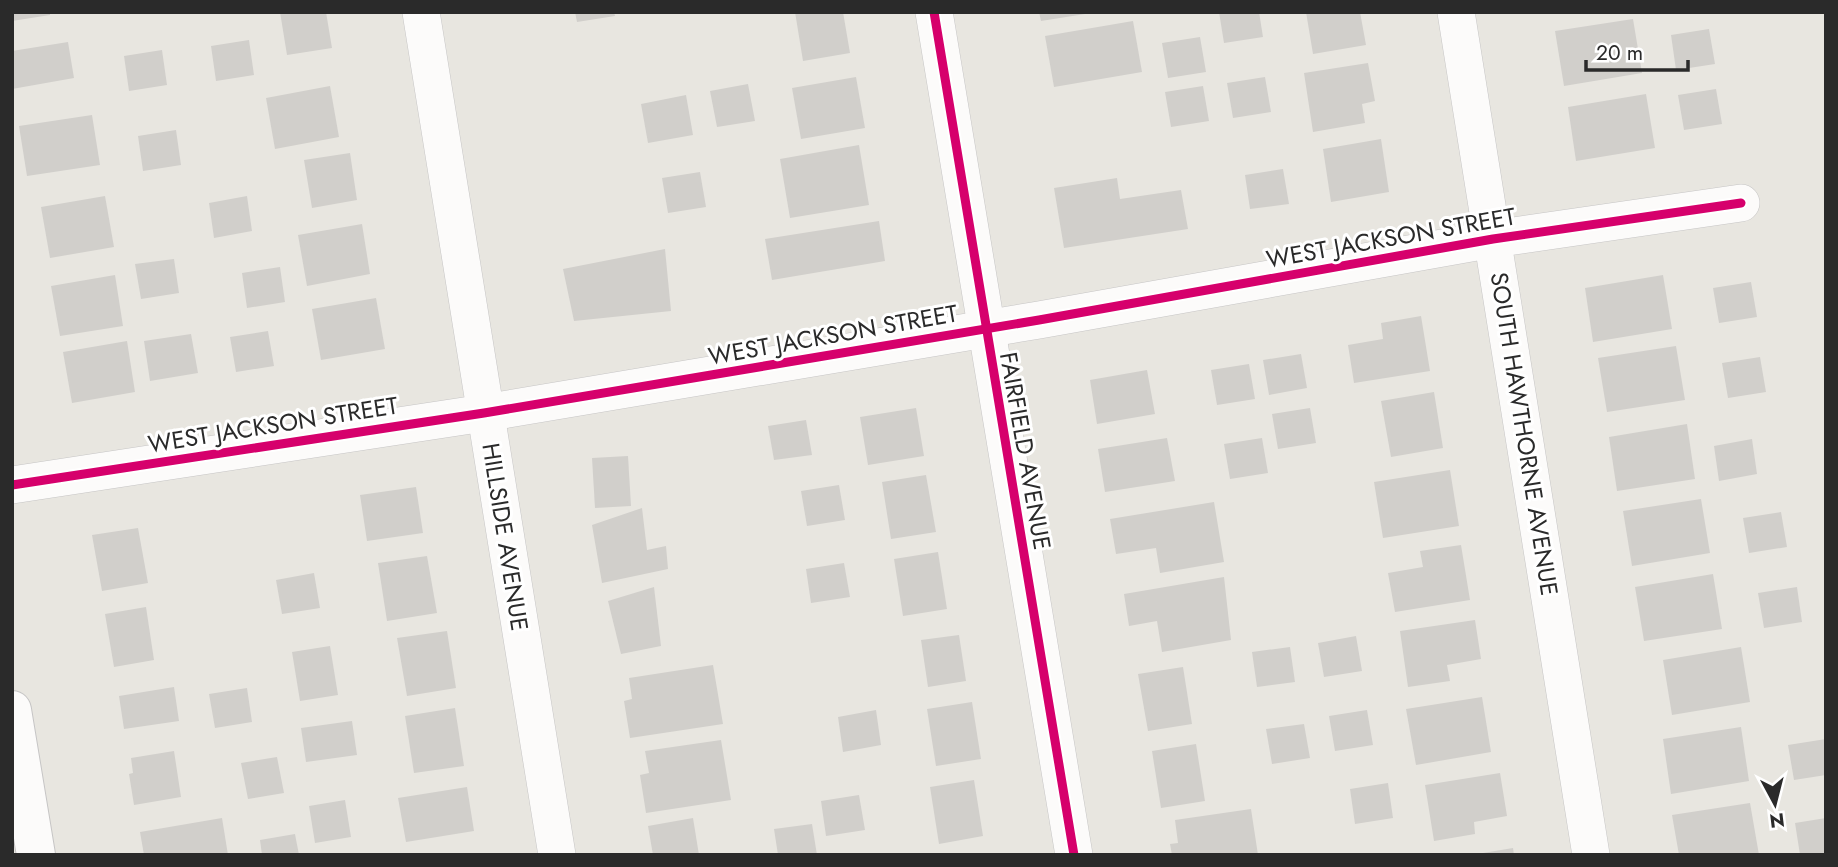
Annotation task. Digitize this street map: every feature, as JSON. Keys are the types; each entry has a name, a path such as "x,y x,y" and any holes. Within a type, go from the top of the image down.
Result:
{"street":[{"name":"HILLSIDE AVENUE","path":"421,12 484,413 558,855"},
{"name":"FAIRFIELD AVENUE","path":"934,12 1074,855"},
{"name":"SOUTH HAWTHORNE AVENUE","path":"1456,12 1591,855"},
{"name":"WEST JACKSON STREET","path":"12,485 484,413 985,329 1493,239 1741,204"},
{"path":"12,710 36,855"}],"building":[{"path":"12,12 50,12 50,15 12,21"},
{"path":"280,12 326,12 332,48 287,55"},
{"path":"575,12 614,12 615,16 577,22"},
{"path":"795,12 843,12 850,53 803,61"},
{"path":"1039,12 1085,12 1085,14 1041,21"},
{"path":"1219,12 1259,12 1263,37 1224,43"},
{"path":"1306,12 1360,12 1366,45 1313,54"},
{"path":"1633,19 1642,73 1564,86 1555,31"},
{"path":"1133,21 1142,72 1054,87 1045,36"},
{"path":"1709,29 1715,64 1676,70 1671,35"},
{"path":"1200,37 1206,72 1168,78 1162,43"},
{"path":"249,40 254,75 216,81 211,46"},
{"path":"68,42 74,78 12,89 12,51"},
{"path":"162,50 167,85 129,91 124,56"},
{"path":"1368,63 1375,101 1362,104 1365,123 1313,132 1304,73"},
{"path":"856,77 865,128 801,139 792,88"},
{"path":"1265,77 1271,112 1233,118 1227,83"},
{"path":"748,84 755,121 717,127 710,91"},
{"path":"330,86 339,137 275,149 266,98"},
{"path":"1203,86 1209,121 1171,127 1165,92"},
{"path":"1716,89 1722,124 1684,130 1678,95"},
{"path":"1646,94 1655,148 1576,161 1568,107"},
{"path":"686,95 693,135 648,143 641,104"},
{"path":"92,115 100,165 27,176 19,126"},
{"path":"176,130 181,165 143,171 138,136"},
{"path":"1381,139 1389,192 1331,202 1323,149"},
{"path":"859,145 869,205 790,218 780,159"},
{"path":"350,153 357,200 312,208 304,160"},
{"path":"1283,169 1289,204 1250,209 1245,175"},
{"path":"700,172 706,207 668,213 662,178"},
{"path":"1117,178 1120,199 1181,190 1188,229 1064,248 1054,188"},
{"path":"105,196 114,247 50,258 41,207"},
{"path":"247,196 252,231 214,238 209,203"},
{"path":"879,221 885,261 772,280 765,239"},
{"path":"362,224 370,274 307,286 298,235"},
{"path":"665,249 671,311 574,321 563,269"},
{"path":"174,259 179,293 141,299 135,264"},
{"path":"280,267 285,302 247,308 242,273"},
{"path":"115,275 123,326 60,336 51,286"},
{"path":"1663,275 1672,329 1593,342 1585,288"},
{"path":"1751,282 1757,317 1719,323 1713,288"},
{"path":"376,298 385,349 321,360 312,309"},
{"path":"1421,316 1430,371 1354,383 1348,345 1383,339 1381,323"},
{"path":"268,331 274,366 236,372 230,337"},
{"path":"191,334 198,373 150,381 144,341"},
{"path":"127,341 135,392 72,403 63,352"},
{"path":"1676,346 1685,400 1607,412 1598,358"},
{"path":"1301,354 1307,388 1269,395 1263,360"},
{"path":"1760,357 1766,392 1728,398 1722,363"},
{"path":"1249,364 1255,399 1217,405 1211,370"},
{"path":"1147,370 1155,414 1097,424 1090,380"},
{"path":"1434,392 1443,448 1391,457 1381,401"},
{"path":"916,408 924,456 868,465 860,417"},
{"path":"1310,408 1316,443 1278,449 1272,414"},
{"path":"806,420 812,455 774,460 768,426"},
{"path":"1687,424 1695,479 1617,491 1609,437"},
{"path":"1167,438 1175,481 1105,492 1098,449"},
{"path":"1262,438 1268,473 1230,479 1224,444"},
{"path":"1752,439 1757,474 1719,481 1714,446"},
{"path":"628,456 631,506 595,508 592,458"},
{"path":"1450,470 1459,526 1383,538 1374,482"},
{"path":"926,475 936,532 891,539 882,482"},
{"path":"839,485 845,520 807,526 801,491"},
{"path":"416,487 423,533 367,541 360,495"},
{"path":"1701,499 1710,553 1632,566 1623,511"},
{"path":"1214,502 1224,562 1160,573 1156,548 1116,554 1110,519"},
{"path":"642,508 647,550 666,546 668,569 602,583 592,525"},
{"path":"1781,512 1787,547 1749,553 1743,518"},
{"path":"138,528 148,583 102,591 92,535"},
{"path":"1461,545 1470,600 1395,612 1388,573 1423,567 1420,551"},
{"path":"938,552 947,609 903,616 894,559"},
{"path":"427,556 437,613 387,621 378,563"},
{"path":"844,563 850,597 811,603 806,569"},
{"path":"314,573 320,608 282,614 276,580"},
{"path":"1713,574 1722,629 1644,641 1635,587"},
{"path":"1224,577 1231,640 1162,652 1157,621 1129,626 1124,594"},
{"path":"654,587 661,646 621,654 608,601"},
{"path":"1797,587 1802,622 1764,628 1758,593"},
{"path":"146,607 154,660 114,667 105,614"},
{"path":"1475,620 1481,659 1447,665 1450,681 1408,687 1400,631"},
{"path":"447,631 456,688 407,696 397,638"},
{"path":"959,635 966,681 928,687 921,640"},
{"path":"1356,636 1362,671 1324,677 1318,643"},
{"path":"330,646 338,695 300,701 292,652"},
{"path":"1290,647 1295,682 1257,687 1252,652"},
{"path":"1741,647 1750,702 1672,715 1663,660"},
{"path":"713,665 723,724 630,738 624,701 632,699 629,678"},
{"path":"1183,667 1192,724 1148,731 1138,674"},
{"path":"174,687 179,721 124,729 119,696"},
{"path":"247,688 252,722 215,728 209,694"},
{"path":"1482,697 1491,752 1416,765 1406,709"},
{"path":"972,702 981,759 936,766 927,709"},
{"path":"455,708 464,766 414,773 405,716"},
{"path":"876,710 881,745 843,752 838,717"},
{"path":"1367,710 1373,745 1335,751 1329,716"},
{"path":"352,721 357,755 306,762 301,728"},
{"path":"1304,724 1310,758 1272,764 1266,729"},
{"path":"1741,727 1749,781 1671,794 1663,739"},
{"path":"1826,739 1826,775 1794,780 1788,745"},
{"path":"721,740 731,800 646,813 640,775 649,773 645,751"},
{"path":"1196,744 1205,801 1161,808 1152,751"},
{"path":"174,751 181,797 134,805 129,774 133,773 131,758"},
{"path":"277,757 284,793 248,799 241,763"},
{"path":"1500,773 1507,816 1474,822 1475,834 1434,841 1425,785"},
{"path":"974,780 983,836 939,844 930,787"},
{"path":"1388,783 1393,818 1355,824 1350,789"},
{"path":"467,787 474,831 406,842 398,798"},
{"path":"859,795 865,830 826,836 821,801"},
{"path":"345,800 351,837 315,843 309,806"},
{"path":"1750,803 1759,855 1679,855 1672,815"},
{"path":"1251,809 1258,855 1172,855 1170,844 1178,843 1175,820"},
{"path":"222,818 228,855 144,855 140,832"},
{"path":"693,818 699,855 653,855 648,826"},
{"path":"1826,818 1826,854 1800,855 1795,823"},
{"path":"812,824 817,855 778,855 774,829"},
{"path":"295,834 299,855 262,855 260,840"},
{"path":"1513,848 1514,855 1483,855 1483,853"}],"cycle path":[{"path":"934,12 1074,855"},
{"path":"12,485 484,413 1039,320 1493,239 1741,203"}]}
